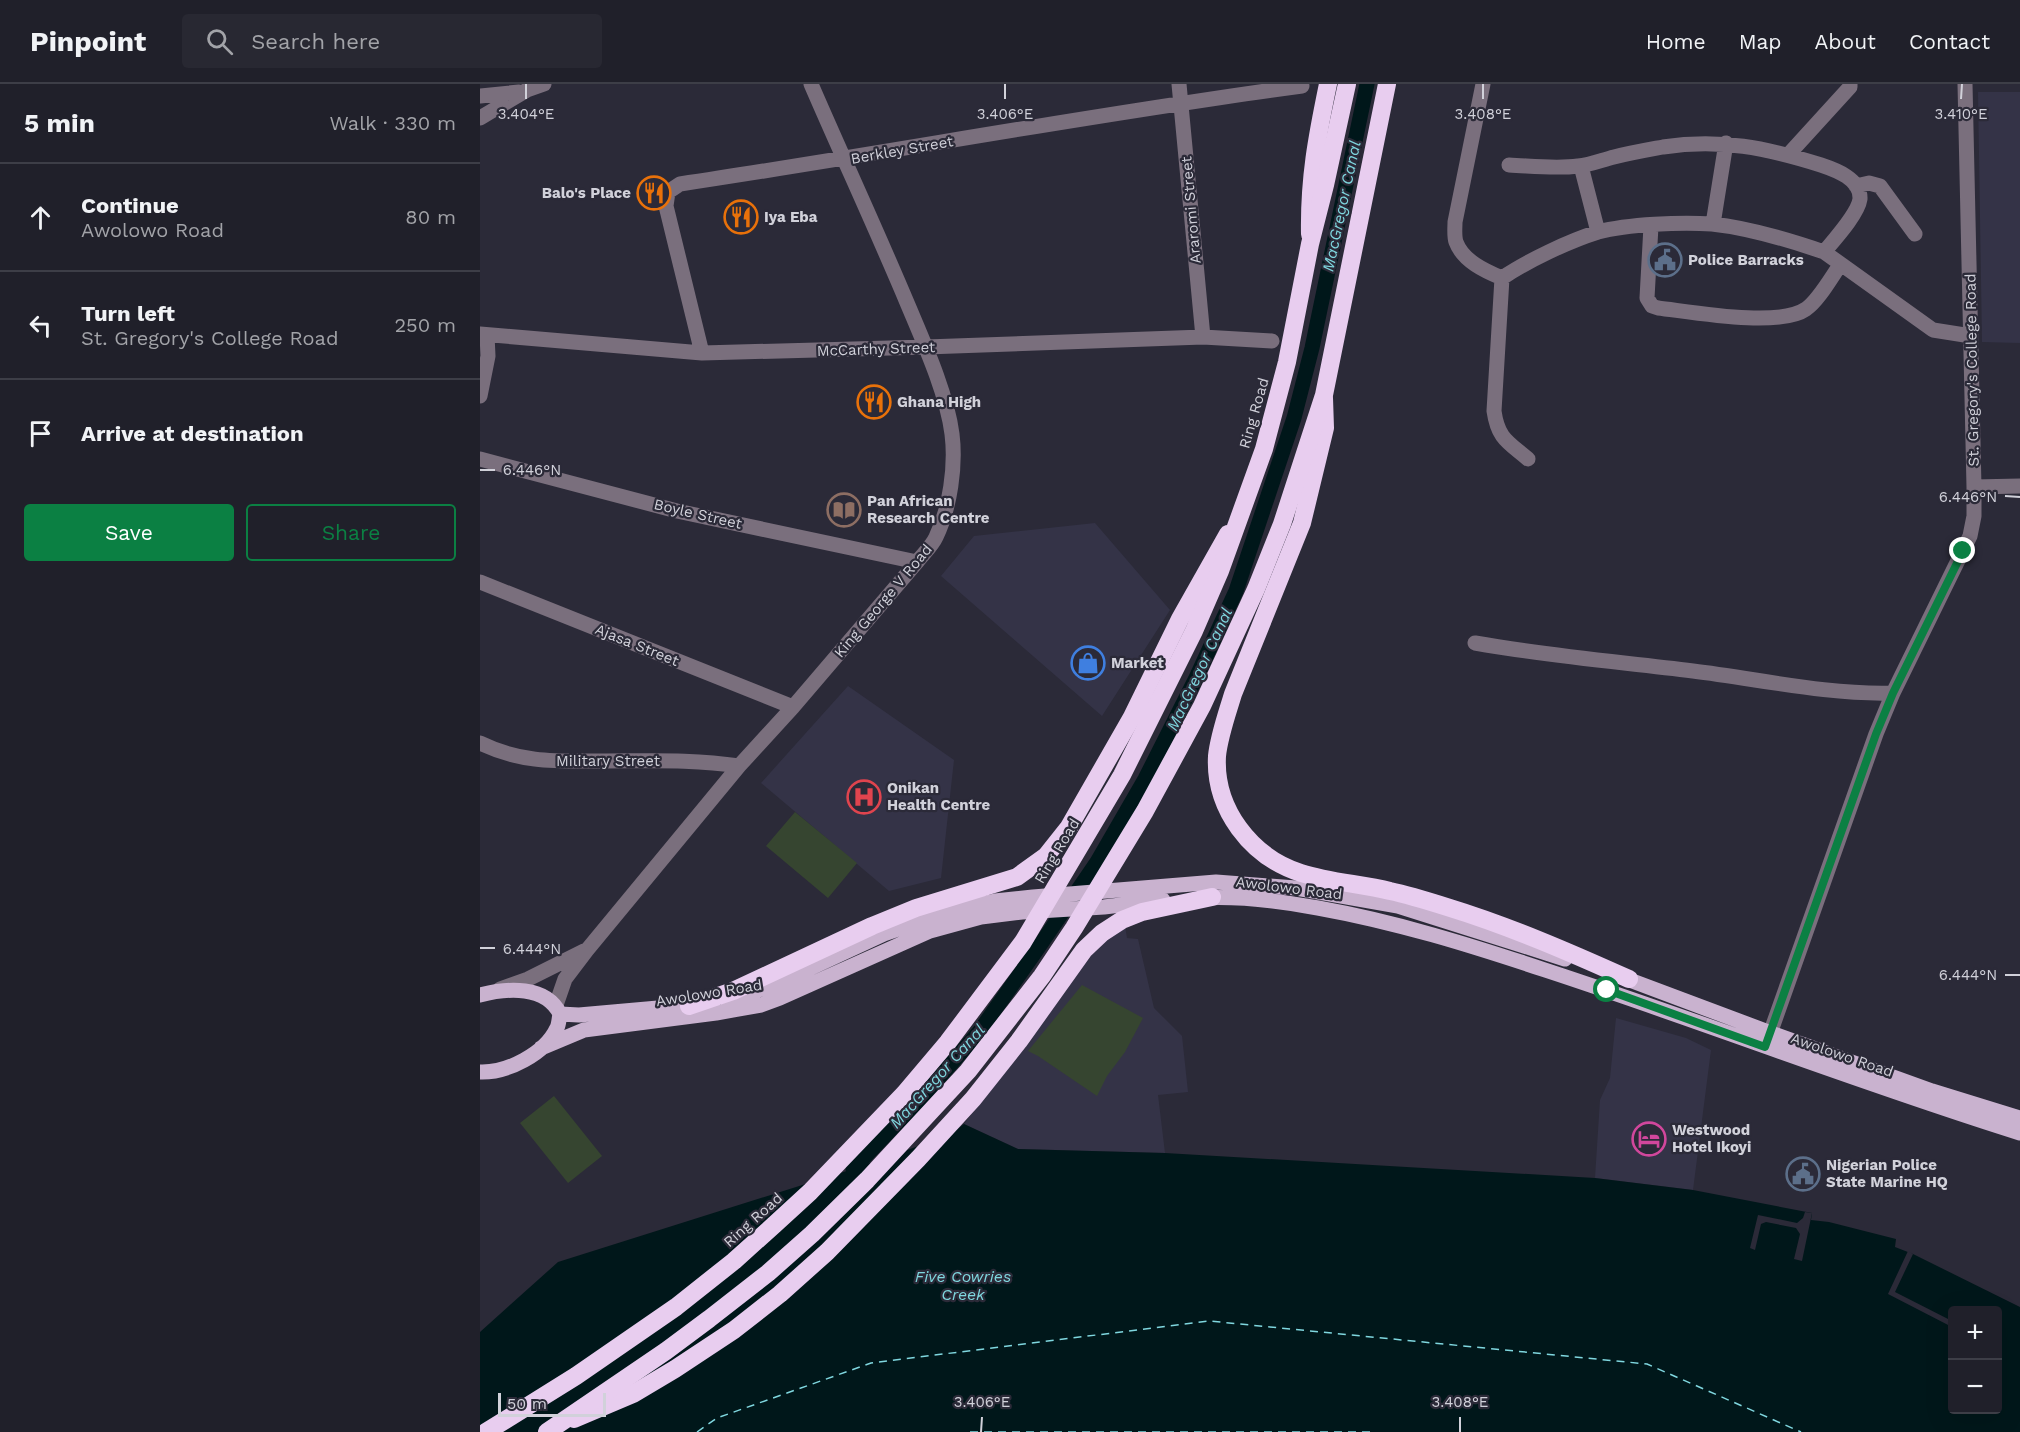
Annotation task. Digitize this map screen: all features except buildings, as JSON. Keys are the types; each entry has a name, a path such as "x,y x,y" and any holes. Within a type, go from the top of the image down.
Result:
{"highway":[{"path":"1310,244 1310,194 1314,152 1328,84"},
{"name":"Ring Road","path":"486,1432 576,1377 676,1307 734,1261 810,1192 904,1094 948,1042 1023,942 1122,775 1194,631 1220,571 1264,449 1284,373 1310,244 1347,84"},
{"path":"553,1429 709,1319 768,1274 813,1234 953,1088 1042,976 1074,928 1171,765 1202,706 1256,589 1282,524 1324,395 1387,84"},
{"path":"1324,395 1325,428 1302,523 1233,694 1217,755 1220,787 1225,806 1248,841 1266,856 1301,873 1390,891 1447,907 1536,938 1629,979"},
{"path":"689,1006 733,991 872,926 925,905 1017,877 1046,856 1069,827 1132,717 1180,619 1237,520"},
{"path":"553,1429 633,1394 734,1330 780,1294 826,1252 918,1159 973,1099 1063,982 1084,950 1102,933 1122,920 1142,912 1212,897"}],"main road":[{"name":"Awolowo Road","path":"558,1009 579,1016 689,1006 733,999 774,985 913,923 956,909 995,901 1116,892 1164,885 1216,882 1255,883 1398,906 1629,979 1768,1040 1930,1105 2020,1133"},
{"name":"Awolowo Road","path":"541,1048 584,1030 761,1005 930,931 981,917 1212,897 1295,904 1371,918 1440,935 1607,990 2020,1118"},
{"path":"480,1084 487,1072 518,1063 541,1048 558,1028 558,1009 544,996 531,991 486,993"}],"street":[{"path":"480,118 528,90 544,84"},
{"name":"King George V Road","path":"558,1009 565,979 587,950 739,765 794,707 917,562 936,537 948,499 952,477 952,435 926,347 812,84"},
{"name":"Araromi Street","path":"1179,84 1203,337"},
{"path":"1483,84 1455,222 1455,240 1462,253 1473,263 1502,278"},
{"path":"1788,155 1850,87 1850,84"},
{"name":"St. Gregory's College Road","path":"1768,1040 1876,734 1893,693 1970,536 1974,516 1974,487 1965,84"},
{"name":"Berkley Street","path":"702,353 666,206 668,192 680,184 843,160 1181,102 1302,86"},
{"path":"480,96 528,90"},
{"path":"1509,165 1565,168 1665,147 1696,143 1726,143 1788,155 1831,169 1850,178 1856,186 1860,198 1857,209 1824,252"},
{"path":"1713,224 1726,143"},
{"path":"1581,166 1598,232"},
{"path":"1856,186 1869,183 1880,186 1915,234"},
{"path":"1502,278 1518,268 1598,232 1651,225 1713,224 1824,252 1933,330 1971,336"},
{"path":"1651,225 1646,289 1647,298 1652,306 1658,308 1752,318 1797,315 1808,308 1840,265"},
{"path":"1502,278 1495,418 1502,437 1528,459"},
{"path":"480,396 488,356 483,335"},
{"name":"McCarthy Street","path":"483,335 702,353 1203,337 1272,341"},
{"name":"Boyle Street","path":"480,459 677,510 917,562"},
{"path":"1974,487 2020,486"},
{"name":"Ajasa Street","path":"480,582 794,707"},
{"path":"1475,643 1523,652 1692,671 1864,694 1893,693"},
{"name":"Military Street","path":"480,743 505,753 540,762 703,761 739,765"},
{"path":"486,993 528,980 587,950"}],"shaded area":[{"path":"1978,92 2020,92 2020,343 1982,342"},
{"name":"Market","path":"1095,523 1170,610 1102,716 941,576 974,536"},
{"name":"Onikan Health Centre","path":"848,686 954,760 941,878 889,891 761,783"},
{"path":"1125,926 1127,938 1138,939 1154,1008 1182,1036 1188,1092 1158,1095 1165,1153 1018,1149 964,1124 1107,935"},
{"name":"Westwood Hotel Ikoyi","path":"1616,1018 1686,1038 1711,1050 1693,1190 1595,1178 1600,1100 1610,1078"}],"green space":[{"path":"795,812 857,863 828,898 766,846"},
{"path":"1082,985 1143,1018 1097,1096 1028,1051"},
{"path":"554,1096 602,1156 568,1183 520,1123"}],"water":[{"name":"Five Cowries Creek","path":"964,1124 1018,1149 1165,1153 1595,1178 1693,1190 1812,1213 1811,1220 1829,1222 1896,1239 1895,1247 2020,1307 2020,1432 480,1432 480,1332 558,1262 853,1169 950,1135"}],"pier":[{"path":"1805,1212 1812,1213 1802,1261 1794,1259 1800,1234 1796,1228 1766,1222 1761,1224 1755,1250 1750,1248 1758,1215 1797,1223 1803,1218"},
{"path":"1908,1251 1913,1254 1895,1292 1948,1319 1948,1325 1888,1294"}],"waterway":[{"name":"MacGregor Canal","path":"853,1169 920,1099 979,1032 1034,954 1097,862 1145,779 1196,678 1236,591 1294,418 1312,348 1367,84"}],"ferry route":[{"path":"697,1432 717,1418 871,1363 1209,1321 1647,1364 1801,1432"},
{"path":"970,1432 1371,1432"}],"place":[{"name":"Balo's Place","path":"654,193"},
{"name":"Iya Eba","path":"741,217"},
{"name":"Police Barracks","path":"1665,260"},
{"name":"Ghana High","path":"874,402"},
{"name":"Pan African Research Centre","path":"844,510"},
{"name":"Market","path":"1088,663"},
{"name":"Onikan Health Centre","path":"864,797"},
{"name":"Westwood Hotel Ikoyi","path":"1649,1139"},
{"name":"Nigerian Police State Marine HQ","path":"1803,1174"}],"route":[{"path":"1607,990 1765,1047 1876,734 1893,693 1963,551"}]}
